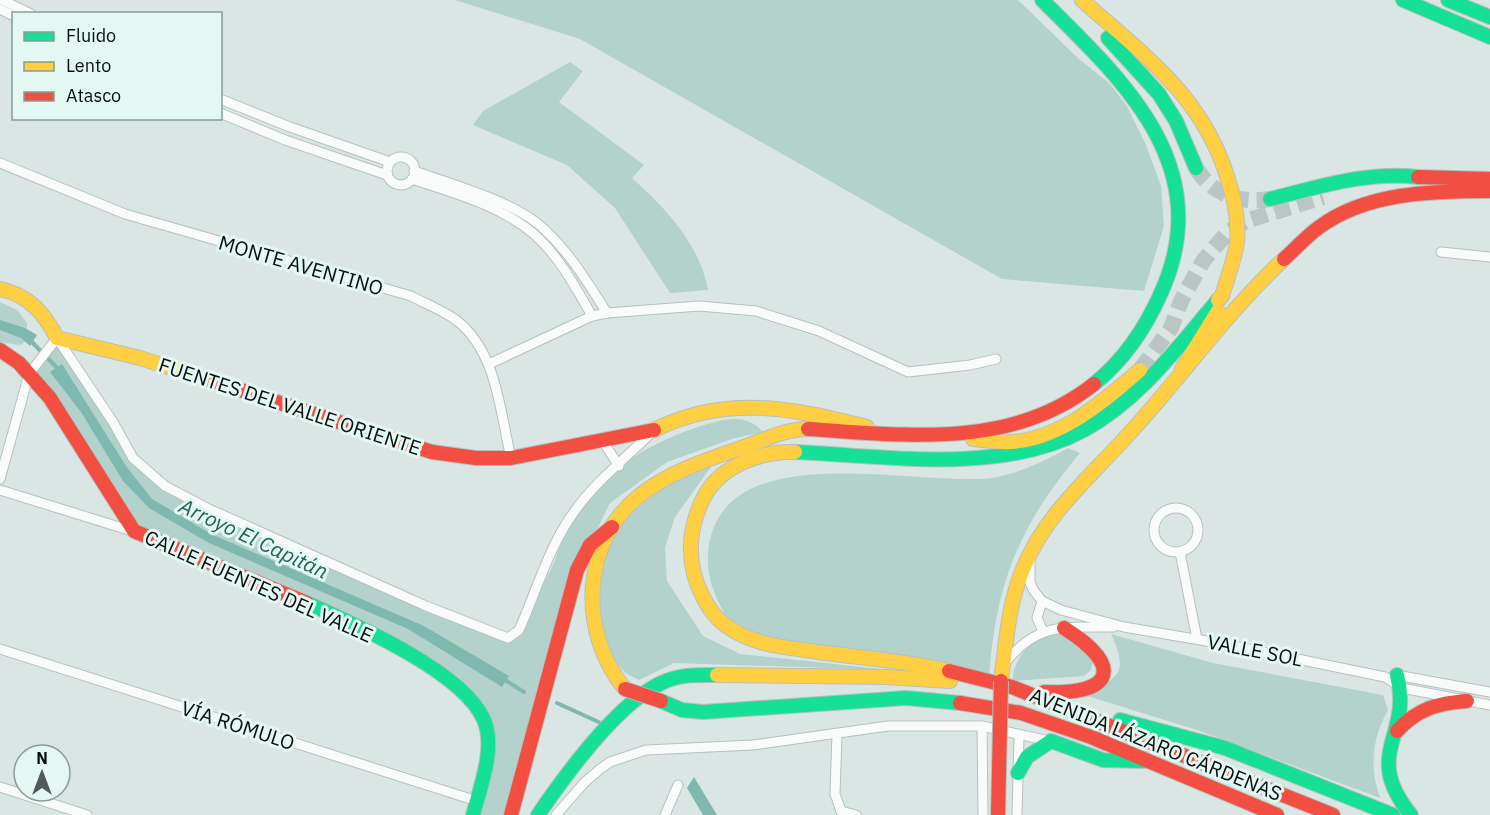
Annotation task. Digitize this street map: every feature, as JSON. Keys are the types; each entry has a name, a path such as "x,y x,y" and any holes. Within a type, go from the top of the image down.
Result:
{"main road":[{"path":"947,437 989,430 1039,416 1087,389 1112,369 1136,341 1153,314 1172,268 1179,239 1177,197 1167,155 1156,131 1118,78 1042,0"},
{"path":"1073,0 1160,94 1176,121 1196,168"},
{"path":"1082,0 1177,85 1199,114 1218,147 1234,198 1237,241 1216,317 1182,369"},
{"path":"1402,0 1490,37"},
{"path":"1448,0 1490,17"},
{"path":"1270,199 1361,178 1398,173 1418,177 1490,179"},
{"path":"1323,197 1371,185 1418,177"},
{"path":"998,815 1006,684 1002,667 1008,620 1023,568 1061,507 1095,466 1126,437 1182,369 1281,261 1318,227 1370,201 1441,191 1490,191"},
{"path":"0,289 22,296 39,307 57,338"},
{"path":"1064,628 1086,640 1098,651 1104,662 1106,673 1100,682 1089,689 1063,694 885,660 778,648 744,637 718,618 700,591 694,574 690,531 702,500 720,477 736,466 759,456 820,453 978,460 1010,456 1048,445 1084,430 1135,393 1222,296"},
{"name":"FUENTES DEL VALLE ORIENTE","path":"57,338 140,358 432,452 476,458 511,459 654,430 705,410 772,409 826,416 900,436"},
{"name":"CALLE FUENTES DEL VALLE","path":"0,350 16,359 44,390 107,492 135,531 232,570 357,627 423,661 466,693 481,709 486,722 486,751 475,808"},
{"path":"511,815 577,570 596,537 612,527 638,497 668,478 702,461 792,430 1014,442 1040,434 1084,414 1140,370"},
{"name":"AVENIDA LÁZARO CÁRDENAS","path":"612,527 597,568 591,605 597,645 610,671 625,689 682,710 703,712 906,698 976,704 1021,712 1091,736 1271,814"},
{"path":"538,815 614,720 658,684 671,679 699,675 886,677 1006,684"},
{"path":"1394,680 1400,712 1391,739 1387,775 1396,798 1411,815"},
{"name":"AVENIDA LÁZARO CÁRDENAS","path":"1006,684 1096,718 1333,815"},
{"path":"1391,739 1404,722 1418,711 1433,704 1467,701"},
{"path":"1096,718 1173,732 1278,768 1393,815"},
{"path":"1018,773 1027,757 1051,741 1102,760 1149,761"}],"street":[{"path":"2,0 27,12"},
{"path":"222,100 290,127 390,162"},
{"path":"222,114 285,140 387,175 396,184 405,184 413,175 412,163 405,158 397,157 390,162 387,175"},
{"name":"MONTE AVENTINO","path":"0,163 124,214 411,297 457,321 469,333 489,364 511,459"},
{"path":"413,175 519,212 543,227 564,251 607,313"},
{"path":"413,175 511,218 535,235 562,267 592,316"},
{"path":"1442,252 1490,257"},
{"path":"489,364 592,316 699,306 756,311 819,331 909,372 970,365 996,359"},
{"path":"0,479 29,374 57,338 114,422 133,458 165,486 193,503 503,638 511,637 519,630 572,513 585,497 654,430"},
{"path":"602,440 619,466"},
{"path":"0,489 135,531"},
{"path":"1170,508 1184,508 1195,518 1198,525 1198,532 1192,545 1180,552 1162,548 1154,537 1153,529 1158,516 1170,508"},
{"path":"1180,552 1197,639"},
{"path":"1030,554 1030,583 1042,600 1037,618 1043,631"},
{"name":"VALLE SOL","path":"1042,600 1061,610 1124,627 1197,639 1394,680"},
{"name":"VALLE SOL","path":"1002,667 1025,640 1043,631 1064,628 1124,627"},
{"name":"VÍA RÓMULO","path":"0,649 475,808"},
{"path":"1394,680 1490,692"},
{"path":"1394,680 1467,701 1490,705"},
{"path":"556,815 584,783 600,769 629,754 646,750 753,745 888,726 982,726 1051,741"},
{"path":"982,726 983,815"},
{"path":"837,734 836,800 841,811 856,815"},
{"path":"1017,815 1020,736"},
{"path":"665,815 678,785"},
{"path":"0,787 87,815"}],"shaded area":[{"path":"455,0 1018,0 1079,59 1109,83 1127,106 1146,145 1161,186 1164,226 1144,291 1002,279 580,39"},
{"path":"570,62 583,71 559,102 644,165 632,178 680,228 698,258 708,290 670,293 615,208 567,165 473,125 483,111"},
{"path":"0,302 17,310 27,323 26,341 20,345 0,342"},
{"path":"0,320 25,328 37,335 30,346 21,338 0,330"},
{"path":"57,338 133,458 165,486 503,638 519,630 555,560 563,529 589,493 605,478 642,452 683,432 704,425 735,419 750,422 763,432 735,438 667,462 610,503 577,570 511,815 471,815 486,722 423,661 135,531 29,374"},
{"path":"62,364 126,466 152,499 211,534 424,626 509,676 502,687 408,629 209,543 149,508 123,481 81,412 50,372"},
{"path":"1068,448 1080,453 1040,506 1026,532 1004,586 997,615 989,681 737,633 712,587 708,562 711,536 728,506 755,487 792,477 833,474 959,479 991,478 1031,466"},
{"path":"711,467 675,517 665,548 667,581 703,636 740,654 891,670 674,663 639,680 627,674 606,654 599,625 601,564 621,522 665,483"},
{"path":"1050,634 1060,634 1071,638 1093,661 1091,670 1084,676 1013,681 1017,662 1035,640"},
{"path":"1111,634 1213,663 1383,695 1388,710 1378,732 1373,764 1380,798 1200,731 1081,694 1104,684 1117,674 1120,659"},
{"path":"694,777 717,815 703,815 687,788"}],"waterway":[{"name":"Arroyo El Capitán","path":"30,340 60,371"},
{"name":"Arroyo El Capitán","path":"502,678 524,692"},
{"name":"Arroyo El Capitán","path":"557,703 603,724"}],"tunnel":[{"path":"1196,168 1210,185 1227,195 1248,200 1270,199"},
{"path":"1140,370 1171,328 1181,301 1203,261 1227,233 1246,221 1323,197"}],"traffic: fast":[{"path":"1042,0 1103,62 1131,95 1154,130 1170,166 1178,205 1176,248 1155,306 1124,354 1094,384"},
{"path":"1403,0 1490,37"},
{"path":"1448,0 1490,17"},
{"path":"1108,38 1159,94 1176,121 1196,168"},
{"path":"1270,199 1362,178 1418,177"},
{"path":"795,452 905,459 980,458 1017,453 1052,444 1084,430 1123,404 1173,354 1218,300"},
{"path":"307,603 406,651 455,684 473,702 484,720 488,743 486,768 473,815"},
{"path":"538,815 595,739 648,690 678,677 717,675"},
{"path":"1397,675 1400,696 1399,714 1391,745 1390,776 1397,794 1411,815"},
{"path":"661,701 682,710 703,712 906,698 960,703"},
{"path":"1120,720 1225,748 1393,815"},
{"path":"1018,773 1027,757 1051,741 1103,760 1143,761"}],"traffic: slow":[{"path":"1082,0 1168,78 1186,99 1216,147 1232,192 1237,218 1237,243 1222,296 1218,300"},
{"path":"1001,681 1014,596 1023,569 1043,532 1068,498 1146,415 1242,301 1284,259"},
{"path":"0,289 19,296 34,306 47,321 57,338 140,358 209,380"},
{"path":"1182,369 1218,311"},
{"path":"973,439 996,442 1028,440 1064,427 1096,406 1140,370"},
{"path":"654,430 681,419 733,408 786,410 867,427"},
{"path":"625,689 610,667 599,642 594,616 593,589 597,563 605,538 620,516 639,496 686,468 780,433 808,429"},
{"path":"795,452 769,454 744,462 722,475 705,495 694,524 691,554 696,582 711,610 728,627 760,642 949,671"},
{"path":"717,675 886,677 950,681"}],"traffic: jam":[{"path":"1418,177 1490,179"},
{"path":"1284,259 1318,228 1337,216 1378,200 1423,193 1490,191"},
{"path":"0,350 19,363 50,398 134,531 307,603"},
{"path":"209,380 432,452 476,458 511,458 654,430"},
{"path":"808,429 920,435 957,434 993,429 1028,420 1062,405 1094,384"},
{"path":"511,815 577,570 590,545 612,527"},
{"path":"1044,692 1086,689 1097,683 1103,675 1103,666 1096,654 1064,628"},
{"path":"949,671 1012,687 1333,815"},
{"path":"998,815 1001,681"},
{"path":"625,689 661,701"},
{"path":"1397,731 1412,717 1429,708 1467,701"},
{"path":"960,703 1021,713 1091,737 1277,815"}]}
